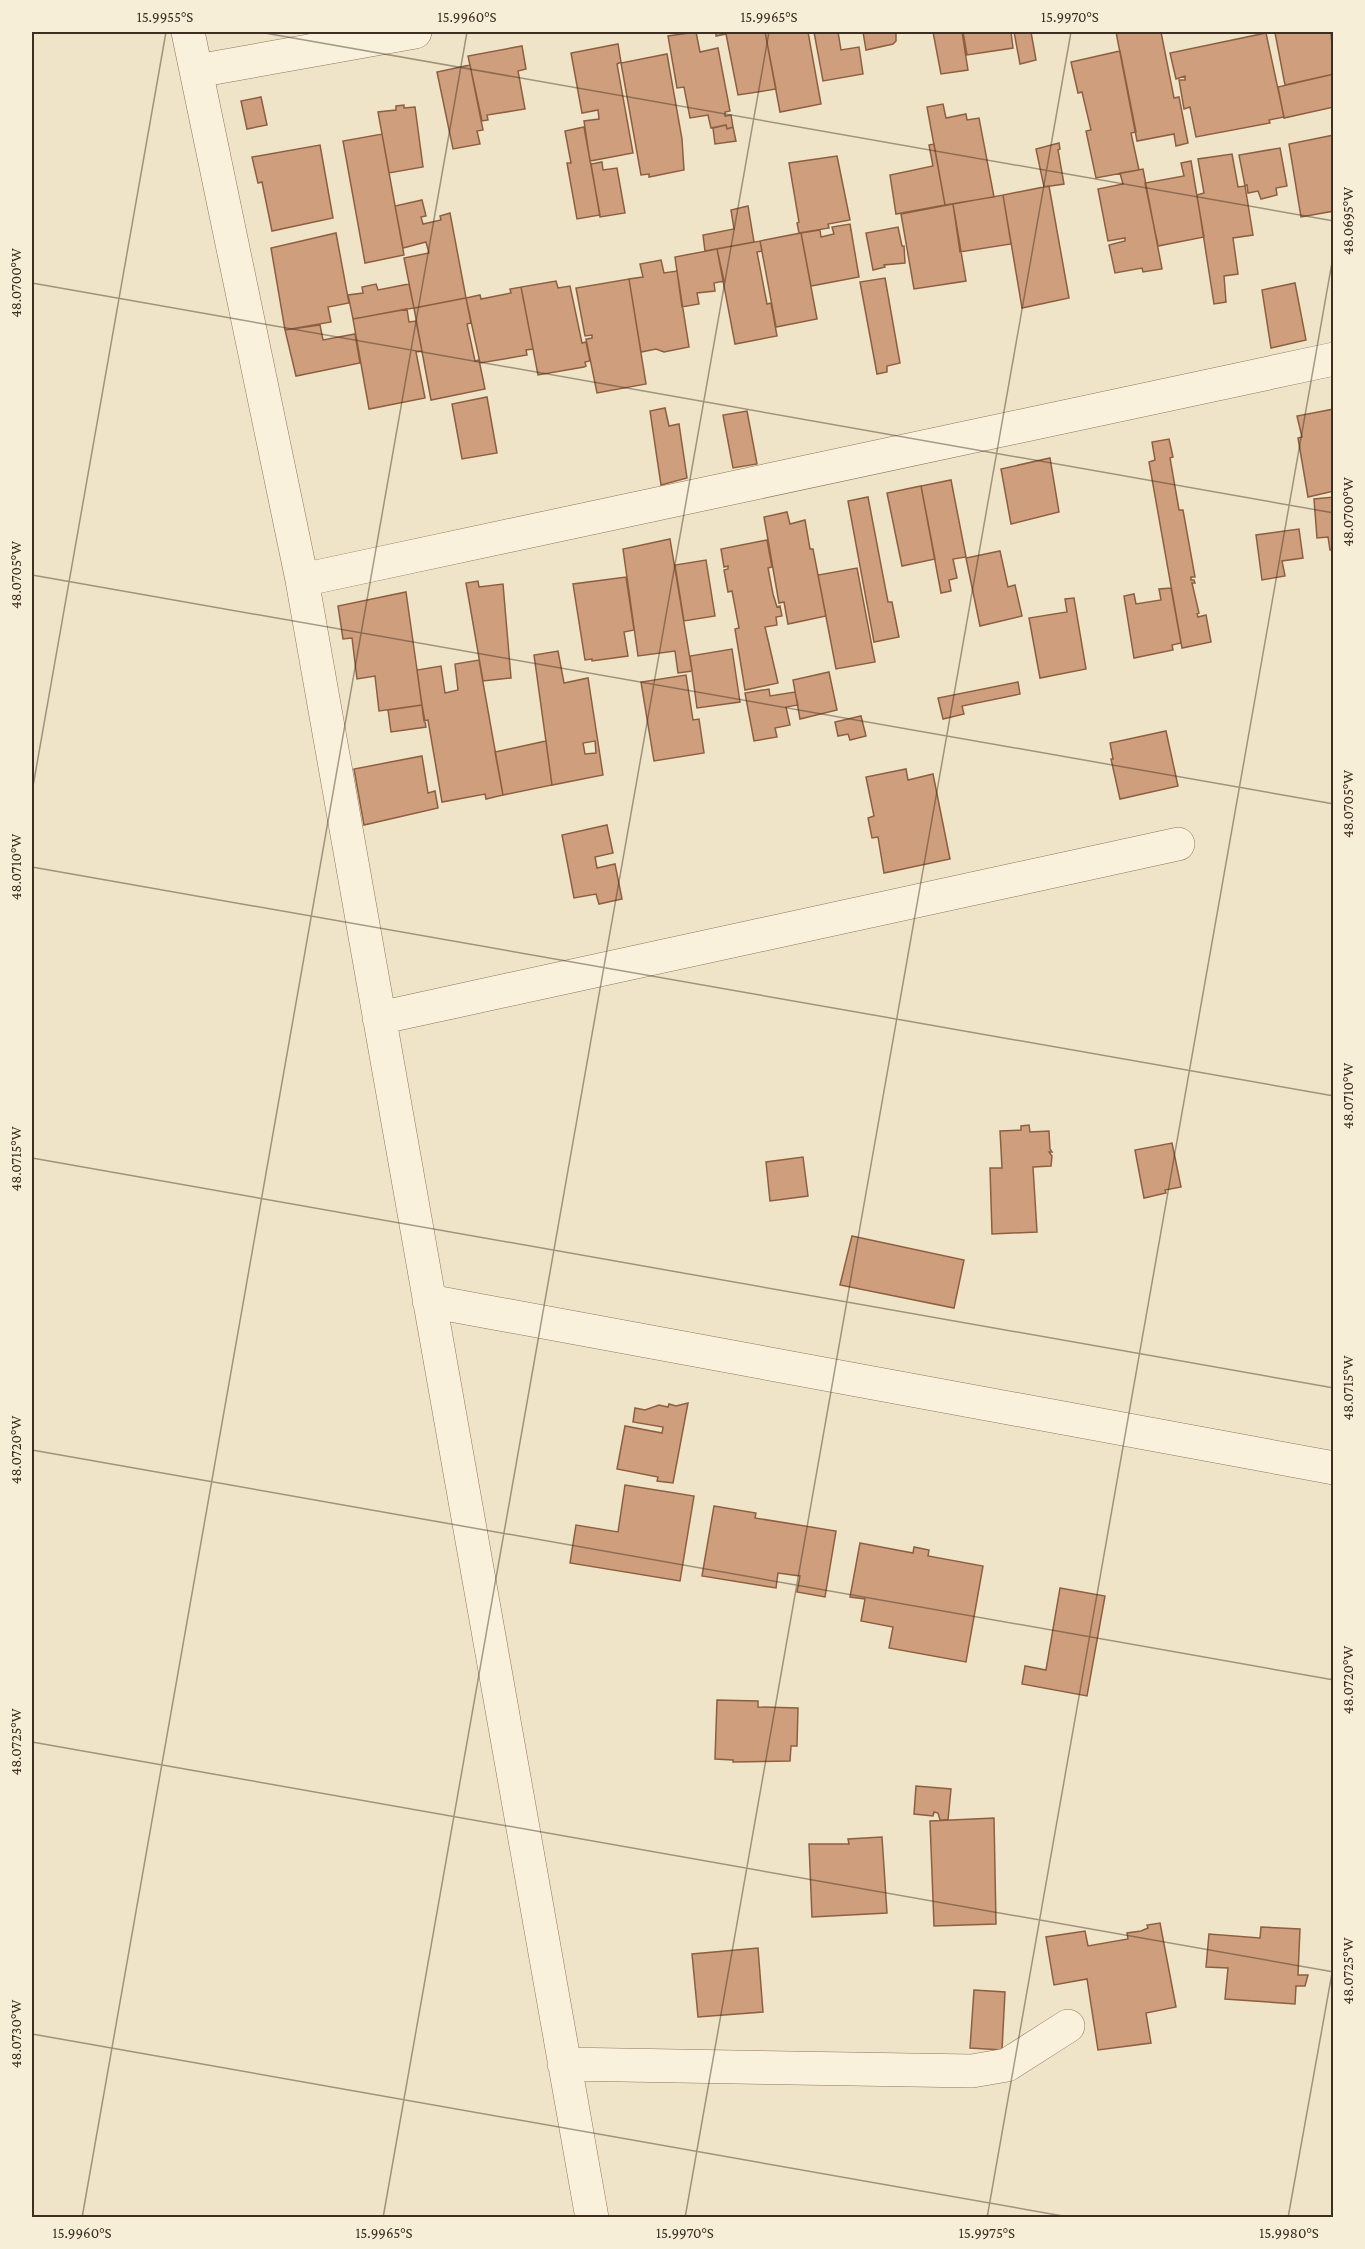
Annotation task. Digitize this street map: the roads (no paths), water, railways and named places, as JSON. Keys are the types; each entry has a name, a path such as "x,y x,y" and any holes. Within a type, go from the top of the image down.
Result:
{"street":[{"path":"188,32 302,580 592,2217"},
{"path":"197,71 415,32"},
{"path":"302,580 1334,359"},
{"path":"379,1018 1178,844"},
{"path":"429,1301 1334,1468"},
{"path":"564,2064 972,2071 1007,2065 1068,2026"}]}
